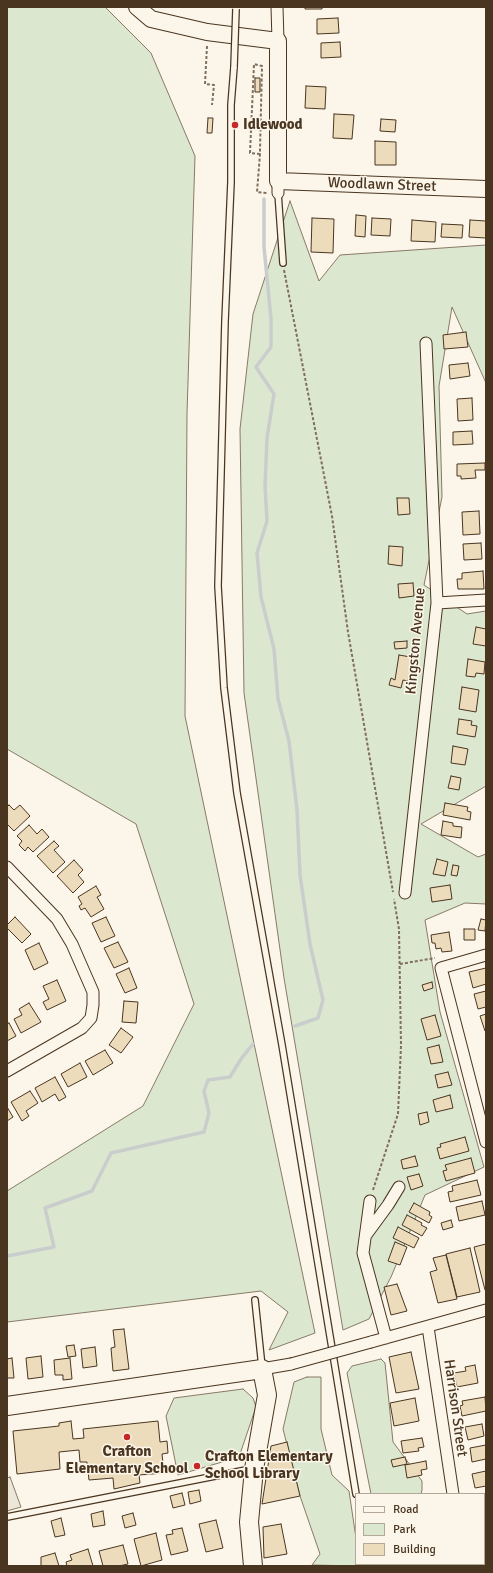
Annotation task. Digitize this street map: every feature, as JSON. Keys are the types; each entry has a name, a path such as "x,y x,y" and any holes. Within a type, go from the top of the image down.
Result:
{"main road":[{"path":"7,1406 262,1369 267,1395 254,1468 249,1522 253,1566"}],"street":[{"path":"137,7 151,19 207,32 278,41"},
{"path":"277,7 278,187"},
{"name":"Woodlawn Street","path":"278,187 486,189"},
{"name":"Kingston Avenue","path":"405,893 437,603 426,343"},
{"path":"437,603 486,600"},
{"path":"7,867 57,919 72,944 92,992 93,1005 91,1018 82,1028 7,1071"},
{"path":"486,955 439,963 486,1142"},
{"path":"366,1236 388,1205 399,1186"},
{"path":"370,1201 363,1253 386,1338"},
{"path":"262,1369 291,1364 486,1310"},
{"name":"Harrison Street","path":"428,1327 453,1493"}],"lane":[{"path":"236,8 231,105 231,182 225,321 218,586 224,688 237,793 282,1045 356,1493"},
{"path":"278,187 283,263"},
{"path":"255,1300 262,1369"},
{"path":"7,1517 254,1468"}],"path":[{"path":"207,45 205,84 214,85 212,105"},
{"path":"260,154 250,153 254,64 262,66 260,154 257,192 278,187"},
{"path":"283,263 332,516 348,632 399,929 401,1046 398,1114 370,1201"},
{"path":"400,964 439,963"}],"green space":[{"path":"7,7 105,7 151,53 195,156 187,414 185,716 315,1333 269,1350 288,1312 261,1291 7,1322 7,1191 143,1106 194,1004 136,824 7,749"},
{"path":"290,201 319,281 340,255 486,245 486,383 452,307 439,386 442,497 424,585 467,614 486,611 486,786 421,824 478,857 486,854 486,904 465,903 425,920 440,1012 484,1167 425,1195 391,1277 369,1319 343,1330 284,978 244,693 240,429 253,314"},
{"path":"381,1359 385,1363 393,1442 422,1481 421,1493 371,1493 347,1373 352,1366"},
{"path":"307,1377 321,1377 321,1429 332,1475 349,1491 355,1531 355,1565 360,1566 312,1565 320,1554 300,1496 283,1429 294,1382"},
{"path":"243,1389 253,1398 256,1407 239,1457 178,1475 166,1416 174,1398"}],"shaded area":[{"path":"10,1477 21,1507 7,1511 7,1478"}],"building":[{"path":"305,7 322,7 322,9 305,9"},
{"path":"338,18 339,33 317,34 317,19"},
{"path":"340,42 341,57 321,58 321,43"},
{"path":"255,78 260,78 260,92 255,92"},
{"path":"306,86 326,87 325,109 305,108"},
{"path":"334,114 354,115 352,139 333,138"},
{"path":"208,118 213,118 212,133 207,133"},
{"path":"381,119 396,120 395,132 380,131"},
{"path":"375,141 396,142 396,165 375,165"},
{"path":"356,215 366,216 365,237 355,236"},
{"path":"312,218 334,219 333,253 311,252"},
{"path":"372,218 391,219 390,236 371,235"},
{"path":"412,220 436,222 435,242 411,241"},
{"path":"470,220 486,221 486,238 469,237"},
{"path":"442,224 463,225 462,238 441,237"},
{"path":"466,332 468,347 444,349 443,335"},
{"path":"468,363 470,376 450,379 449,365"},
{"path":"472,398 473,420 458,421 457,399"},
{"path":"472,431 473,444 453,445 453,432"},
{"path":"485,463 485,470 475,470 476,478 461,479 461,476 457,476 457,464"},
{"path":"397,498 409,498 410,514 398,515"},
{"path":"479,511 480,534 463,535 462,512"},
{"path":"481,543 482,559 464,560 463,544"},
{"path":"389,546 403,547 402,566 388,564"},
{"path":"483,571 484,589 458,589 457,579 462,579 462,573"},
{"path":"413,583 414,596 399,598 398,584"},
{"path":"476,627 486,629 486,646 473,644"},
{"path":"407,641 407,648 395,649 394,642"},
{"path":"399,655 416,658 413,676 409,676 408,681 403,680 401,688 389,685 391,678 395,680"},
{"path":"468,659 485,662 484,674 476,673 475,677 466,676"},
{"path":"462,687 479,690 476,712 459,709"},
{"path":"459,719 472,721 471,725 477,726 475,737 457,734"},
{"path":"453,746 468,749 465,765 451,763"},
{"path":"451,776 461,778 459,790 448,788"},
{"path":"445,803 468,807 467,811 471,812 470,820 443,815"},
{"path":"9,805 14,810 20,805 30,816 14,831 7,824 7,807"},
{"path":"443,821 453,823 453,826 462,827 461,838 441,835"},
{"path":"29,825 37,834 42,829 49,837 33,852 28,847 25,851 19,845 22,841 17,836"},
{"path":"54,841 59,846 54,850 65,862 53,873 37,856"},
{"path":"437,859 448,862 445,876 433,874"},
{"path":"74,860 83,870 78,875 84,882 73,893 57,876"},
{"path":"453,865 459,866 457,876 451,875"},
{"path":"450,885 452,899 432,902 430,888"},
{"path":"96,886 101,895 97,897 104,909 91,917 85,908 81,910 79,906 82,904 78,897"},
{"path":"15,917 31,934 22,943 7,928 7,925"},
{"path":"106,917 115,936 101,942 92,923"},
{"path":"481,919 486,920 485,931 478,930"},
{"path":"464,929 475,929 475,940 464,940"},
{"path":"449,932 452,951 442,952 441,948 436,949 435,943 432,943 431,935"},
{"path":"118,942 128,962 114,968 104,948"},
{"path":"39,943 48,963 34,970 25,950"},
{"path":"129,968 137,988 125,993 116,974"},
{"path":"486,968 486,984 473,988 469,972"},
{"path":"57,980 66,1001 47,1010 43,1002 49,999 43,986"},
{"path":"432,982 433,988 424,991 422,985"},
{"path":"486,991 486,1007 478,1009 474,994"},
{"path":"124,1001 138,1002 136,1023 122,1022"},
{"path":"29,1003 41,1022 21,1033 14,1019 22,1015 19,1009"},
{"path":"486,1014 486,1030 485,1031 480,1016"},
{"path":"435,1015 441,1036 427,1040 421,1019"},
{"path":"9,1023 16,1036 7,1041 7,1024"},
{"path":"121,1028 133,1037 121,1053 109,1045"},
{"path":"439,1045 443,1062 431,1064 427,1048"},
{"path":"105,1050 113,1063 93,1075 85,1061"},
{"path":"80,1063 87,1077 68,1087 61,1074"},
{"path":"448,1072 452,1085 438,1088 435,1075"},
{"path":"55,1077 66,1097 59,1101 55,1094 42,1102 35,1088"},
{"path":"30,1091 38,1103 26,1111 29,1116 22,1121 11,1102"},
{"path":"450,1095 453,1108 436,1112 433,1100"},
{"path":"7,1107 13,1117 7,1121"},
{"path":"427,1112 429,1122 420,1125 418,1114"},
{"path":"465,1137 469,1151 440,1159 437,1148 441,1147 440,1144"},
{"path":"415,1156 418,1166 403,1169 401,1160"},
{"path":"471,1158 475,1173 446,1181 443,1171 447,1170 445,1165"},
{"path":"419,1174 423,1186 411,1190 407,1177"},
{"path":"477,1180 481,1195 450,1202 448,1192 453,1191 452,1186"},
{"path":"482,1201 485,1215 459,1221 456,1207"},
{"path":"414,1203 430,1212 429,1215 432,1217 429,1223 409,1212"},
{"path":"407,1215 422,1223 421,1225 427,1228 422,1236 402,1225"},
{"path":"451,1220 453,1227 443,1230 441,1223"},
{"path":"398,1227 419,1238 414,1248 393,1238"},
{"path":"395,1242 407,1247 400,1265 388,1261"},
{"path":"486,1244 486,1290 485,1290 474,1247"},
{"path":"470,1248 480,1292 457,1297 446,1254"},
{"path":"446,1255 457,1299 438,1303 430,1272 437,1270 433,1258"},
{"path":"397,1284 407,1311 391,1315 384,1287"},
{"path":"124,1329 129,1369 113,1371 111,1348 115,1347 113,1330"},
{"path":"74,1345 76,1356 68,1357 66,1346"},
{"path":"95,1347 97,1366 83,1368 81,1349"},
{"path":"411,1352 419,1389 396,1393 389,1357"},
{"path":"41,1356 43,1377 28,1379 26,1358"},
{"path":"12,1358 14,1378 7,1378 7,1359"},
{"path":"70,1358 72,1379 63,1380 63,1375 55,1375 54,1360"},
{"path":"475,1365 478,1383 457,1387 454,1373 466,1371 465,1367"},
{"path":"485,1397 486,1411 462,1416 460,1406 463,1405 462,1401"},
{"path":"415,1398 419,1421 394,1426 390,1403"},
{"name":"Crafton Elementary School","path":"71,1421 73,1439 84,1438 83,1429 158,1421 160,1442 167,1441 168,1453 162,1454 164,1473 139,1475 140,1483 114,1489 113,1478 89,1480 87,1462 80,1462 79,1450 59,1452 60,1469 17,1474 13,1431 59,1426 59,1423"},
{"path":"482,1424 484,1436 468,1440 465,1427"},
{"path":"422,1438 424,1447 418,1448 419,1451 403,1453 401,1441"},
{"path":"287,1442 300,1496 262,1504 271,1446"},
{"path":"486,1445 486,1459 472,1462 470,1448"},
{"path":"405,1457 407,1464 393,1467 391,1460"},
{"path":"426,1461 427,1469 421,1470 422,1475 407,1478 405,1465"},
{"path":"486,1471 486,1486 475,1488 472,1474"},
{"path":"199,1490 201,1501 190,1504 188,1492"},
{"path":"182,1493 185,1505 173,1508 170,1496"},
{"path":"103,1511 105,1525 93,1527 91,1514"},
{"path":"133,1513 136,1525 125,1528 122,1516"},
{"path":"61,1518 65,1535 55,1537 51,1521"},
{"path":"216,1520 223,1548 206,1552 199,1524"},
{"path":"281,1524 287,1554 264,1558 263,1527"},
{"path":"182,1528 188,1551 171,1555 166,1535 173,1534 172,1530"},
{"path":"156,1533 162,1560 141,1566 134,1539"},
{"path":"123,1545 128,1564 119,1566 103,1566 99,1551"},
{"path":"88,1549 93,1566 67,1566 66,1562 72,1560 70,1555"},
{"path":"55,1553 59,1566 41,1566 41,1557"},
{"path":"423,1565 443,1565 443,1566 420,1566"}],"waterway":[{"path":"264,199 264,247 271,319 271,347 256,367 274,394 267,438 265,486 267,521 257,553 261,597 274,649 278,699 289,741 297,810 300,875 310,944 323,1000 318,1018 295,1026"},
{"path":"7,1256 54,1247 45,1208 92,1191 111,1153 204,1132 209,1113 204,1091 208,1080 230,1077 241,1059 253,1044"}],"place":[{"name":"Idlewood","path":"235,125"},
{"name":"Crafton Elementary School","path":"127,1437"},
{"name":"Crafton Elementary School Library","path":"197,1466"}]}
